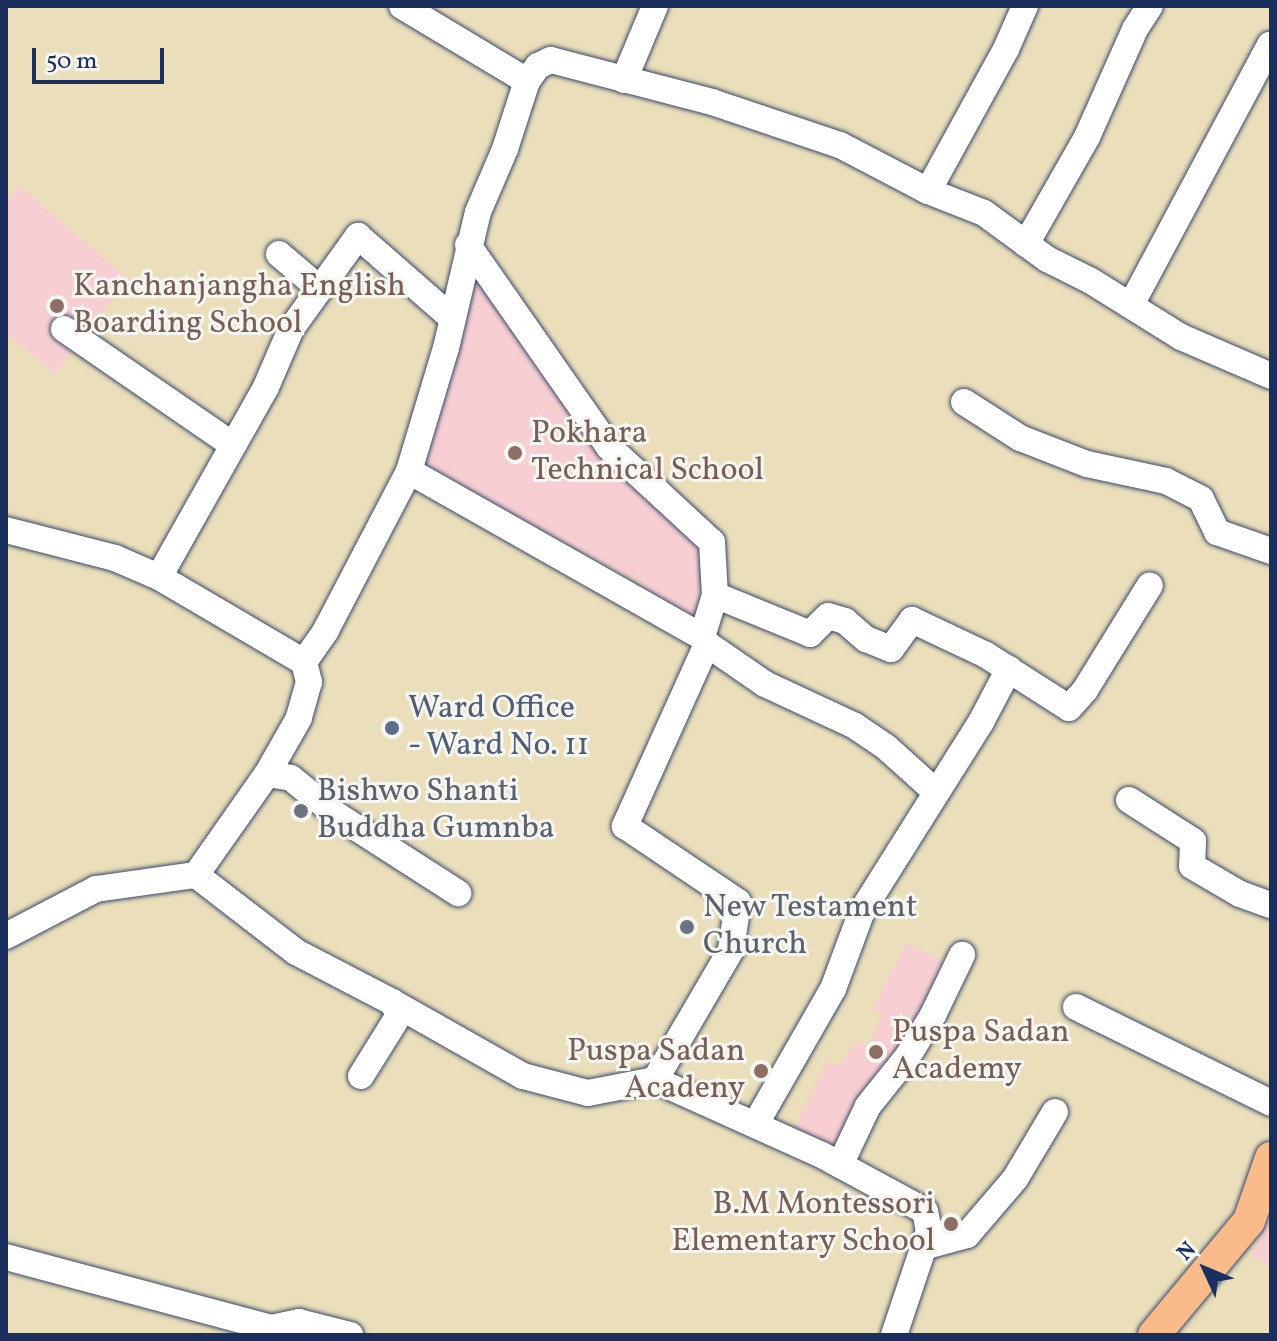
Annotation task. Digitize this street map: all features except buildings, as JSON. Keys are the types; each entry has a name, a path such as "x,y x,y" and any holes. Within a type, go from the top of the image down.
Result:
{"main road":[{"path":"1154,1335 1249,1221 1271,1158"}],"street":[{"path":"624,80 655,6"},
{"path":"928,191 1006,49 1025,6"},
{"path":"1026,244 1087,137 1135,29 1150,6"},
{"path":"416,10 527,81"},
{"path":"1131,305 1270,45"},
{"path":"304,662 326,630 409,471 452,318 468,245 527,81 538,66 551,60 798,128 854,151 928,191 984,213 1026,244 1181,337 1271,376"},
{"path":"159,577 266,387 291,329 358,236 452,318"},
{"path":"468,245 609,447 712,542 715,595 704,640 625,826 738,902 731,950 655,1080"},
{"path":"279,254 320,289"},
{"path":"64,329 233,445"},
{"path":"964,402 1020,438 1087,464 1166,481 1201,499 1217,532 1271,551"},
{"path":"409,471 704,640 765,684 855,726 886,747 936,792"},
{"path":"6,530 115,558 159,577 304,662 309,682 299,718 267,774 196,875"},
{"path":"715,595 810,634 828,616 836,618 866,639 891,649 912,620 939,630 1009,669 1069,708 1085,690 1150,585"},
{"path":"755,1125 833,989 862,911 981,722 1009,669"},
{"path":"267,774 291,778 338,816 458,893"},
{"path":"1129,800 1193,841 1192,866 1240,894 1271,905"},
{"path":"6,936 96,889 196,875 296,952 523,1076 588,1093 655,1080 840,1165 925,1211 929,1231 894,1335"},
{"path":"840,1165 868,1106 908,1056 933,1015 962,955"},
{"path":"361,1076 399,1015 392,1002"},
{"path":"1076,1007 1271,1103"},
{"path":"923,1247 967,1235 1015,1179 1055,1112"},
{"path":"6,1257 77,1279 271,1328 299,1322 350,1335"}],"shaded area":[{"name":"Kanchanjangha English Boarding School","path":"19,185 128,279 55,374 6,333 6,201"},
{"name":"Pokhara Technical School","path":"473,271 702,541 699,613 684,622 642,583 418,464"},
{"name":"Puspa Sadan Academy","path":"906,943 951,965 839,1154 793,1131 828,1061 838,1066 857,1040 867,1046 883,1015 873,1008"},
{"path":"1271,1208 1271,1267 1252,1257"}],"place":[{"name":"Kanchanjangha English Boarding School","path":"57,306"},
{"name":"Pokhara Technical School","path":"515,453"},
{"name":"Ward Office - Ward No. 11","path":"392,728"},
{"name":"Bishwo Shanti Buddha Gumnba","path":"301,811"},
{"name":"New Testament Church","path":"687,927"},
{"name":"Puspa Sadan Academy","path":"876,1052"},
{"name":"Puspa Sadan Acadeny","path":"761,1071"},
{"name":"B.M Montessori Elementary School","path":"951,1224"}]}
